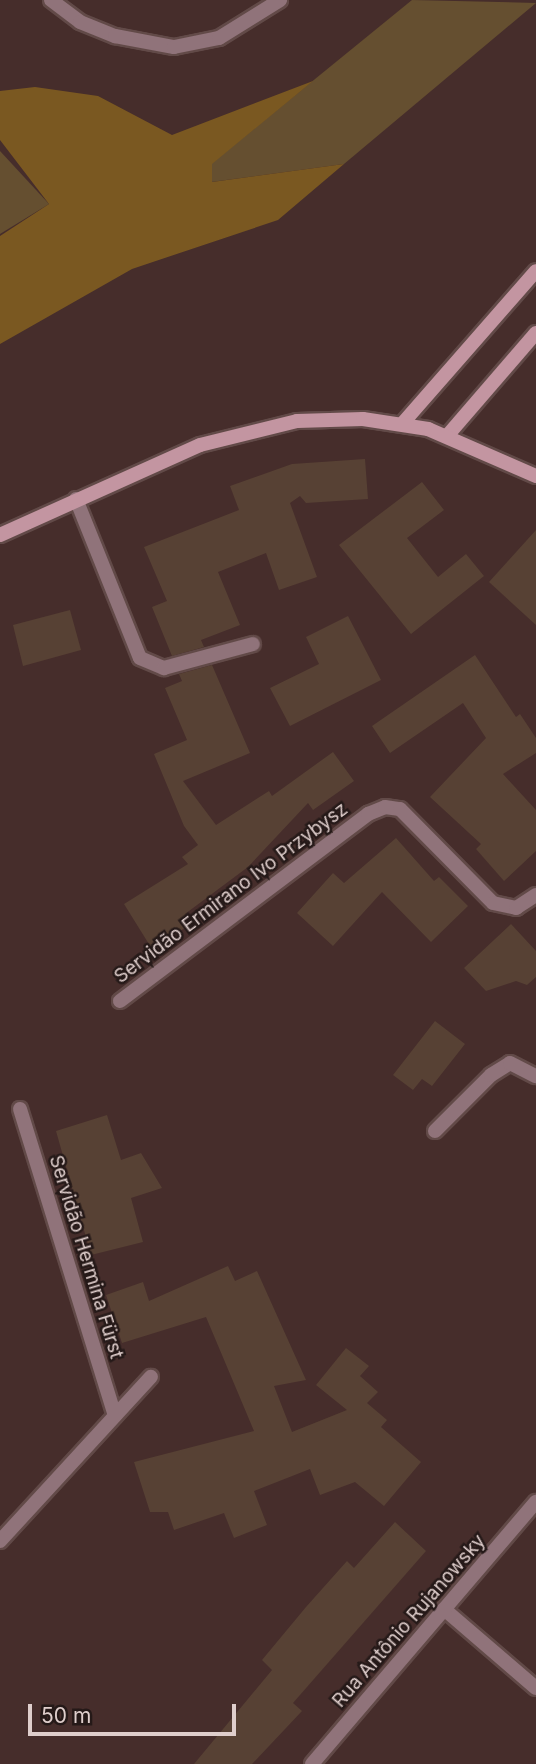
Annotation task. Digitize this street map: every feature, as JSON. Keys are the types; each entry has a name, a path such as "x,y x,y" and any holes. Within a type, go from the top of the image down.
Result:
{"main road":[{"path":"402,424 536,271"},
{"path":"447,436 536,333"},
{"path":"0,535 200,445 267,426 326,419 402,424 447,436 536,476"}],"street":[{"path":"51,0 80,22 115,36 174,47 219,38 280,0"},
{"path":"76,499 140,658 164,668 253,644"},
{"name":"Servidão Ermirano Ivo Przybysz","path":"120,1001 368,814 385,807 400,809 493,903 516,908 536,895"},
{"path":"435,1131 491,1075 510,1063 536,1076"},
{"name":"Servidão Hermina Fürst","path":"20,1109 115,1416"},
{"path":"0,1541 151,1377"},
{"name":"Rua Antônio Rujanowsky","path":"312,1764 536,1502"},
{"path":"444,1609 536,1688"}],"shaded area":[{"path":"412,0 536,3 344,164 211,182 212,163"},
{"path":"313,81 212,164 212,182 344,164 278,220 132,269 0,344 0,236 49,204 0,140 0,91 35,87 98,96 172,135"},
{"path":"0,151 49,204 0,234"}],"building":[{"path":"365,459 368,499 306,503 300,496 290,503 317,577 279,590 266,553 218,572 240,625 201,640 204,647 172,656 152,607 167,601 144,547 239,510 230,486 292,464"},
{"path":"422,482 444,510 407,538 438,577 466,554 484,576 411,634 339,545"},
{"path":"536,530 536,625 489,582"},
{"path":"70,610 81,650 23,666 13,625"},
{"path":"348,616 381,680 290,726 270,688 319,664 306,637"},
{"path":"475,655 516,717 520,714 536,738 536,753 503,774 536,810 536,851 504,881 476,849 481,844 430,797 486,738 463,703 390,753 372,726"},
{"path":"212,665 250,753 183,781 216,825 269,791 272,796 333,752 354,781 313,810 308,803 248,867 185,914 191,924 152,949 124,904 188,864 182,857 198,845 184,826 154,754 187,740 165,688 182,681 179,674"},
{"path":"396,838 434,881 439,877 468,906 431,942 382,892 333,946 297,913 333,873 344,883"},
{"path":"511,924 536,951 536,977 527,985 516,981 486,991 464,968"},
{"path":"435,1021 465,1044 432,1086 422,1079 413,1090 393,1075"},
{"path":"107,1115 121,1160 141,1153 162,1188 131,1198 143,1242 91,1255 56,1131"},
{"path":"228,1266 235,1281 257,1271 306,1380 274,1386 292,1432 347,1410 316,1385 346,1348 369,1366 360,1376 378,1392 367,1403 387,1420 381,1427 421,1462 384,1506 355,1482 320,1495 310,1469 254,1491 267,1525 234,1538 224,1513 174,1530 168,1512 150,1512 134,1462 254,1431 206,1317 122,1343 106,1295 143,1282 149,1301"},
{"path":"395,1522 426,1551 293,1703 302,1711 252,1764 194,1764 272,1670 262,1660 306,1607 347,1561 354,1568"}]}
